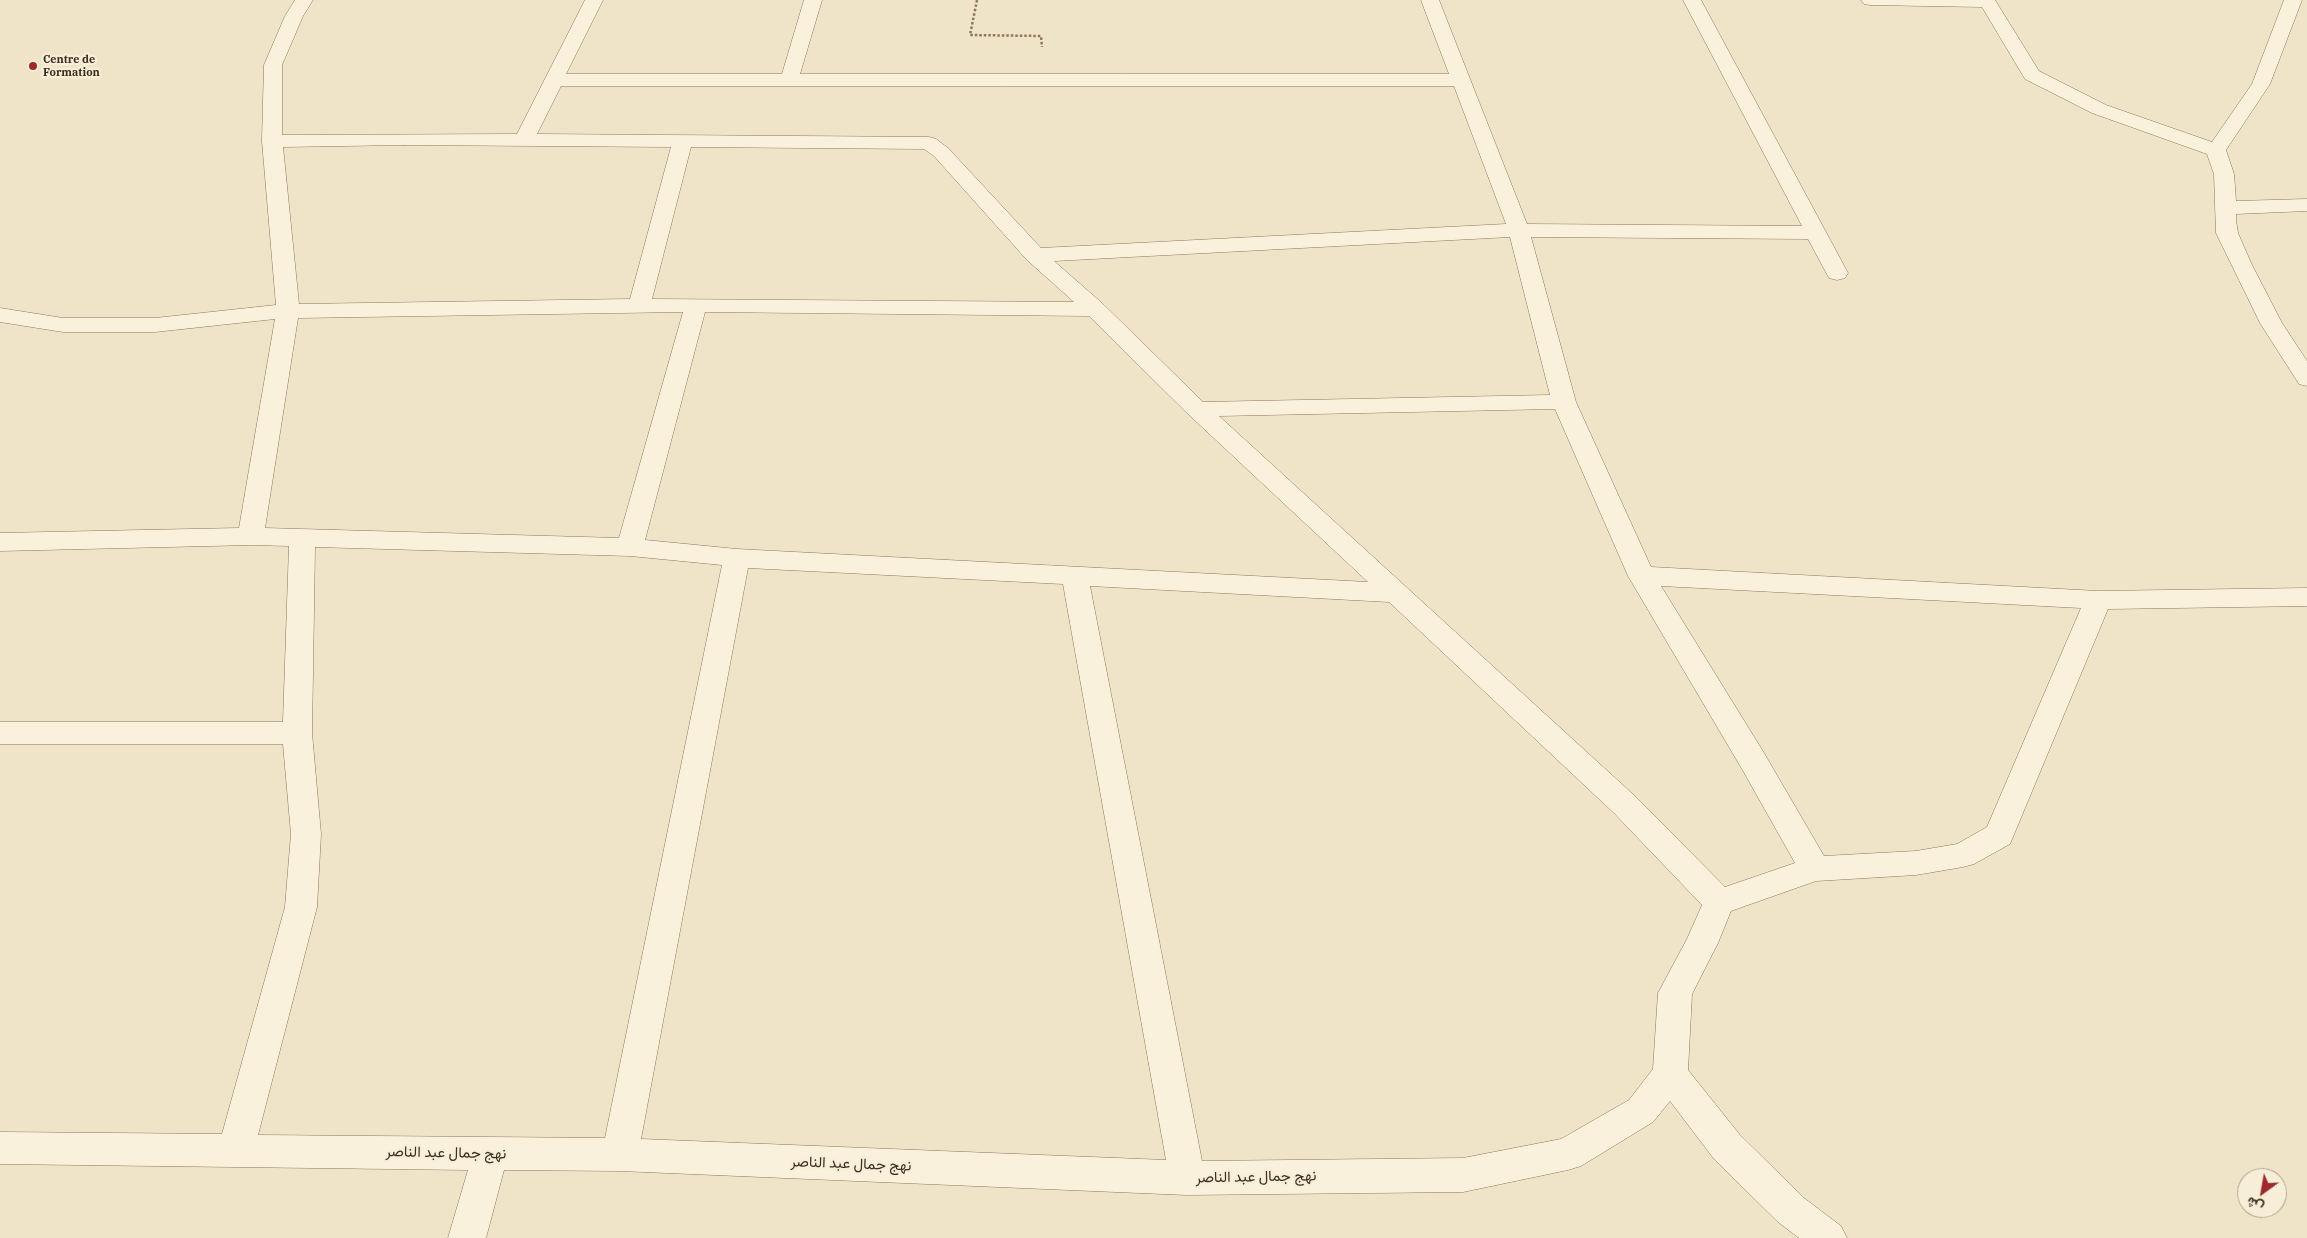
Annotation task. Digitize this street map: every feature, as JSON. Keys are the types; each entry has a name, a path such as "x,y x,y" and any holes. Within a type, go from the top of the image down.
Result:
{"street":[{"path":"251,536 288,311 272,142 273,65 294,16 304,0"},
{"path":"524,140 594,0"},
{"path":"789,81 812,0"},
{"path":"1430,0 1519,230 1564,402 1640,576 1753,761 1815,869"},
{"path":"1692,0 1837,273"},
{"path":"1870,0 1987,1 2032,75 2099,109 2216,150"},
{"path":"2216,150 2261,84 2293,0"},
{"path":"555,80 1460,80"},
{"path":"272,142 524,140 929,143 941,152 1035,255 1094,309 1197,409 1625,805 1719,902"},
{"path":"639,306 683,141"},
{"path":"2216,150 2224,174 2227,233 2271,323 2307,379"},
{"path":"2226,208 2266,205 2307,205"},
{"path":"1035,255 1519,230 1817,234"},
{"path":"0,315 62,325 155,325 288,311 696,305 1094,309"},
{"path":"630,547 696,305"},
{"path":"1197,409 1564,402"},
{"path":"0,542 251,536 630,547 738,558 1395,593"},
{"path":"236,1150 301,907 306,834 297,733 302,538"},
{"path":"620,1155 738,558"},
{"path":"1640,576 2098,600 2307,597"},
{"path":"1076,577 1187,1178"},
{"path":"1828,1238 1791,1210 1727,1147 1670,1074 1675,993 1702,943 1719,902 1815,869 1916,863 1963,855 1999,835 2098,600"},
{"path":"0,733 297,733"},
{"name":"نهج جمال عبد الناصر","path":"0,1148 620,1155 1187,1178 1463,1175 1568,1154 1641,1112 1670,1074"},
{"path":"467,1238 491,1153"}],"path":[{"path":"977,0 970,35 1041,36 1042,80"}],"place":[{"name":"Centre de Formation","path":"33,66"}]}
